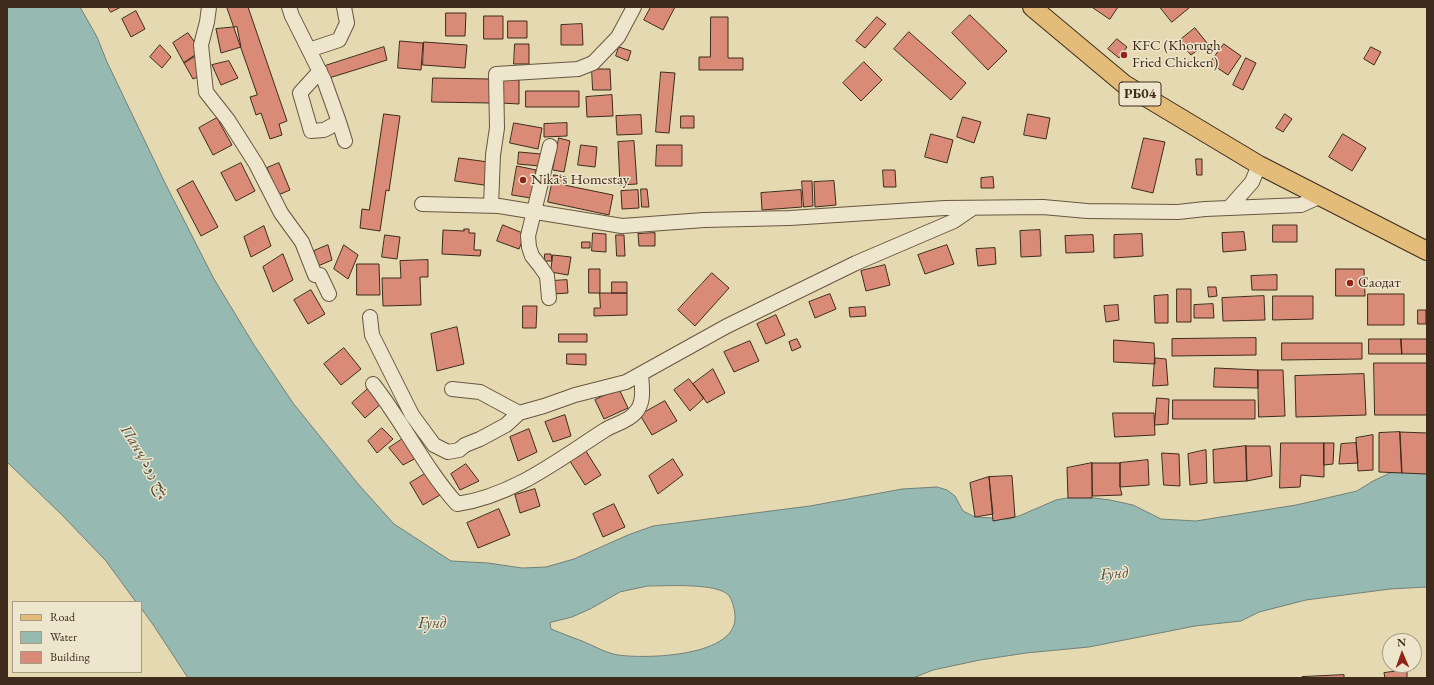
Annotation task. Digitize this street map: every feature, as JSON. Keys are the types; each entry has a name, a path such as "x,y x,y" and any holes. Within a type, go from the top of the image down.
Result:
{"main road":[{"name":"РБ04","path":"1032,7 1124,84 1259,165 1427,250"}],"street":[{"path":"209,7 201,45 206,92 228,120 256,164 281,213 302,242 315,275 320,275 329,294"},
{"path":"290,7 292,16 320,71 334,106 345,141"},
{"path":"309,50 339,40 347,23 344,7"},
{"path":"491,206 493,155 497,128 496,74 578,69 593,63 618,37 634,7"},
{"path":"320,71 300,93 311,131 324,130 339,122"},
{"path":"549,298 547,276 532,256 528,236 550,146"},
{"path":"1229,208 1252,182 1259,165"},
{"path":"422,204 491,206 622,226 704,220 790,218 945,208 1043,207 1088,211 1163,212 1301,205 1320,196"},
{"path":"370,317 372,335 412,415 434,445 448,452 459,450 465,445 506,425 519,413 575,395 626,382 727,326 856,263 954,221 973,208"},
{"path":"373,384 383,397 420,456 456,504 470,502 515,486 548,468 608,428 634,415 642,403 641,374"},
{"path":"452,389 480,392 519,413"}],"water":[{"path":"7,7 80,7 97,37 107,62 165,183 214,279 254,345 293,403 359,485 394,524 451,561 488,563 522,568 546,567 574,559 628,535 653,526 810,506 902,489 937,487 947,490 955,496 963,511 975,517 1009,519 1056,500 1078,496 1110,500 1133,505 1161,519 1196,521 1296,505 1357,491 1390,473 1407,469 1427,470 1427,587 1390,589 1306,600 1259,612 1241,621 1195,626 1089,647 1026,653 980,660 933,670 913,678 188,678 142,609 142,601 135,601 106,561 62,515 7,462","holes":["648,586 699,586 719,590 728,595 735,615 732,629 722,640 707,647 688,652 668,655 631,656 618,655 604,651 551,629 550,623 572,617 590,609 620,592"]}],"building":[{"path":"108,7 121,7 111,12"},
{"path":"227,7 248,7 287,121 279,124 282,135 270,139 261,113 256,115 250,97 257,95"},
{"path":"651,7 675,7 663,30 644,20"},
{"path":"1092,7 1118,7 1110,19"},
{"path":"1160,7 1188,7 1189,8 1172,22"},
{"path":"136,11 145,29 131,37 122,19"},
{"path":"446,13 466,13 465,36 446,36"},
{"path":"970,15 1007,51 988,70 952,33"},
{"path":"484,16 503,16 503,39 484,39"},
{"path":"711,17 728,17 728,58 743,58 743,70 699,70 699,57 710,57"},
{"path":"877,17 886,24 865,48 856,41"},
{"path":"508,21 527,21 527,38 508,38"},
{"path":"582,24 583,45 561,45 561,25"},
{"path":"237,27 241,47 221,53 216,29"},
{"path":"1195,28 1207,43 1191,55 1179,41"},
{"path":"909,32 966,83 951,100 894,49"},
{"path":"188,33 202,52 184,63 173,43"},
{"path":"1117,39 1127,47 1119,58 1108,49"},
{"path":"400,41 423,43 421,70 398,68"},
{"path":"424,42 467,45 465,68 423,65"},
{"path":"515,44 529,44 529,64 514,64"},
{"path":"1224,44 1241,56 1228,75 1210,63"},
{"path":"160,45 171,57 162,68 150,57"},
{"path":"384,47 387,60 329,78 325,66"},
{"path":"619,47 631,51 628,61 616,56"},
{"path":"1371,47 1381,52 1374,65 1364,59"},
{"path":"194,56 204,74 193,79 184,63"},
{"path":"1246,58 1256,63 1243,90 1233,85"},
{"path":"229,61 238,78 221,85 212,65"},
{"path":"864,62 882,80 861,101 843,83"},
{"path":"592,69 610,69 611,90 593,90"},
{"path":"661,72 675,73 669,133 656,132"},
{"path":"433,78 490,79 490,103 432,102"},
{"path":"501,79 519,79 519,104 501,103"},
{"path":"526,91 579,91 579,107 526,107"},
{"path":"612,95 613,116 587,117 586,97"},
{"path":"384,114 400,116 389,191 386,190 380,231 360,228 362,209 369,210"},
{"path":"1028,114 1050,118 1046,139 1024,135"},
{"path":"1285,114 1292,119 1283,132 1276,128"},
{"path":"641,115 642,134 617,135 616,116"},
{"path":"681,116 694,116 694,128 681,128"},
{"path":"963,117 981,122 974,143 957,137"},
{"path":"217,118 232,145 213,155 199,128"},
{"path":"514,123 542,128 538,149 510,143"},
{"path":"567,123 567,136 544,137 544,124"},
{"path":"931,134 953,140 947,163 925,157"},
{"path":"1343,134 1366,148 1352,171 1329,157"},
{"path":"559,138 570,141 564,172 553,170"},
{"path":"1144,138 1165,142 1153,193 1132,188"},
{"path":"634,141 637,184 620,185 618,142"},
{"path":"581,145 597,147 595,167 578,165"},
{"path":"657,145 682,145 682,166 656,166"},
{"path":"519,152 541,154 540,166 518,164"},
{"path":"459,158 488,162 484,185 455,181"},
{"path":"1196,159 1202,159 1202,175 1197,175"},
{"path":"241,163 255,191 236,201 221,173"},
{"path":"279,163 290,190 278,195 267,168"},
{"path":"517,166 536,170 531,198 512,195"},
{"path":"883,170 895,170 896,187 884,187"},
{"path":"554,175 566,177 564,185 613,195 609,215 548,202"},
{"path":"993,177 994,188 981,188 981,178"},
{"path":"193,181 218,227 201,236 177,190"},
{"path":"802,181 812,181 813,206 804,207"},
{"path":"834,181 836,205 815,207 814,182"},
{"path":"641,189 647,189 649,207 642,207"},
{"path":"638,190 639,208 622,209 621,191"},
{"path":"801,190 802,207 762,210 761,193"},
{"path":"503,225 525,234 519,249 497,241"},
{"path":"1273,225 1297,225 1297,242 1273,242"},
{"path":"264,226 271,246 251,257 244,237"},
{"path":"464,229 469,229 469,233 475,233 474,250 481,250 480,256 442,254 443,230 464,231"},
{"path":"1040,230 1041,256 1021,257 1020,231"},
{"path":"1244,232 1246,250 1223,252 1222,233"},
{"path":"593,233 606,234 606,252 592,251"},
{"path":"655,233 655,246 639,246 638,234"},
{"path":"1142,234 1143,256 1114,258 1114,235"},
{"path":"385,235 400,237 397,259 382,257"},
{"path":"616,235 624,235 625,256 617,256"},
{"path":"1093,235 1094,252 1066,253 1065,236"},
{"path":"582,242 590,242 590,248 582,248"},
{"path":"328,245 332,260 318,266 314,251"},
{"path":"344,245 358,255 348,279 334,269"},
{"path":"947,245 954,264 925,274 918,255"},
{"path":"995,248 996,264 978,266 976,249"},
{"path":"283,254 293,280 273,292 263,267"},
{"path":"545,254 551,254 552,261 545,261"},
{"path":"553,255 571,257 568,275 551,272"},
{"path":"428,260 428,277 420,277 421,305 383,306 382,278 401,278 400,261"},
{"path":"357,264 379,264 380,295 357,295"},
{"path":"885,265 890,285 866,291 861,271"},
{"path":"589,269 600,269 600,293 589,293"},
{"name":"Саодат","path":"1336,269 1364,269 1365,296 1336,296"},
{"path":"712,273 729,288 695,326 678,310"},
{"path":"1277,275 1277,290 1252,290 1251,276"},
{"path":"567,280 568,293 552,294 552,281"},
{"path":"612,282 627,282 627,293 612,293"},
{"path":"1208,287 1216,287 1217,296 1209,297"},
{"path":"1177,289 1191,289 1191,322 1177,322"},
{"path":"311,290 325,314 308,324 294,300"},
{"path":"600,293 627,293 627,315 594,316 594,308 600,308"},
{"path":"830,294 836,309 815,318 809,302"},
{"path":"1368,294 1404,294 1404,325 1368,325"},
{"path":"1168,295 1168,323 1155,323 1154,296"},
{"path":"1264,296 1265,320 1223,321 1222,298"},
{"path":"1273,296 1313,296 1313,319 1273,320"},
{"path":"1213,304 1214,318 1194,318 1194,305"},
{"path":"1118,305 1119,320 1106,322 1104,306"},
{"path":"523,306 537,306 536,328 523,328"},
{"path":"865,307 866,316 850,317 849,308"},
{"path":"1418,310 1426,310 1426,324 1418,324"},
{"path":"776,315 785,335 766,344 757,324"},
{"path":"457,327 464,364 437,371 431,334"},
{"path":"559,334 587,334 587,342 559,342"},
{"path":"1256,338 1256,355 1172,356 1172,339"},
{"path":"797,339 801,347 792,351 789,342"},
{"path":"1369,339 1401,339 1402,354 1369,354"},
{"path":"1401,339 1427,339 1427,354 1402,354"},
{"path":"1114,340 1154,343 1155,364 1114,362"},
{"path":"750,341 759,361 734,372 724,352"},
{"path":"1282,343 1362,343 1362,359 1282,360"},
{"path":"344,348 361,369 341,385 324,364"},
{"path":"567,354 586,354 586,365 567,364"},
{"path":"1155,358 1166,359 1168,385 1153,386"},
{"path":"1374,363 1427,363 1427,415 1375,415"},
{"path":"1215,368 1258,370 1258,388 1214,387"},
{"path":"713,369 725,393 707,403 693,384"},
{"path":"1258,370 1283,370 1285,416 1259,417"},
{"path":"1364,374 1366,415 1296,417 1295,376"},
{"path":"689,379 704,398 690,411 674,390"},
{"path":"370,387 383,402 365,418 352,403"},
{"path":"619,389 628,408 604,419 595,400"},
{"path":"1157,398 1169,399 1168,424 1155,425"},
{"path":"1173,400 1255,400 1255,419 1173,419"},
{"path":"665,401 677,421 652,435 640,415"},
{"path":"1113,413 1154,413 1155,435 1115,437"},
{"path":"565,415 571,436 553,442 545,422"},
{"path":"382,428 393,439 377,453 368,441"},
{"path":"529,429 537,452 518,461 510,437"},
{"path":"1400,432 1427,433 1427,474 1402,473"},
{"path":"1400,432 1402,473 1379,472 1379,433"},
{"path":"1373,435 1373,470 1358,471 1356,438"},
{"path":"407,436 420,456 403,465 389,448"},
{"path":"1281,443 1324,443 1324,477 1301,475 1300,487 1280,488"},
{"path":"1324,443 1334,443 1333,464 1324,465"},
{"path":"1356,443 1358,463 1339,464 1341,444"},
{"path":"1246,446 1247,481 1214,483 1213,450"},
{"path":"1246,446 1270,446 1272,476 1247,481"},
{"path":"584,448 601,475 585,485 568,458"},
{"path":"1206,450 1207,483 1190,485 1188,454"},
{"path":"1162,453 1179,454 1180,486 1164,485"},
{"path":"673,459 683,475 658,494 649,476"},
{"path":"1148,460 1149,485 1120,487 1120,463"},
{"path":"1092,463 1120,463 1120,487 1122,495 1093,496"},
{"path":"1092,463 1092,498 1068,498 1067,468"},
{"path":"466,464 479,481 460,490 451,474"},
{"path":"428,472 440,495 423,505 410,483"},
{"path":"1012,476 1015,517 993,521 989,477"},
{"path":"989,477 993,514 975,517 970,483"},
{"path":"535,489 540,506 520,513 515,495"},
{"path":"614,504 625,527 603,537 593,514"},
{"path":"499,509 510,535 478,548 467,523"},
{"path":"1384,673 1407,673 1407,678 1385,678"},
{"path":"1344,675 1344,678 1302,678 1302,677"}],"place":[{"name":"KFC (Khorugh Fried Chicken)","path":"1124,55"},
{"name":"Nika‘s Homestay","path":"523,180"},
{"name":"Саодат","path":"1350,283"}],"water label":[{"name":"Панҷ/پنج رود","path":"146,461"},
{"name":"Ғунд","path":"1114,574"},
{"name":"Ғунд","path":"432,624"}]}
